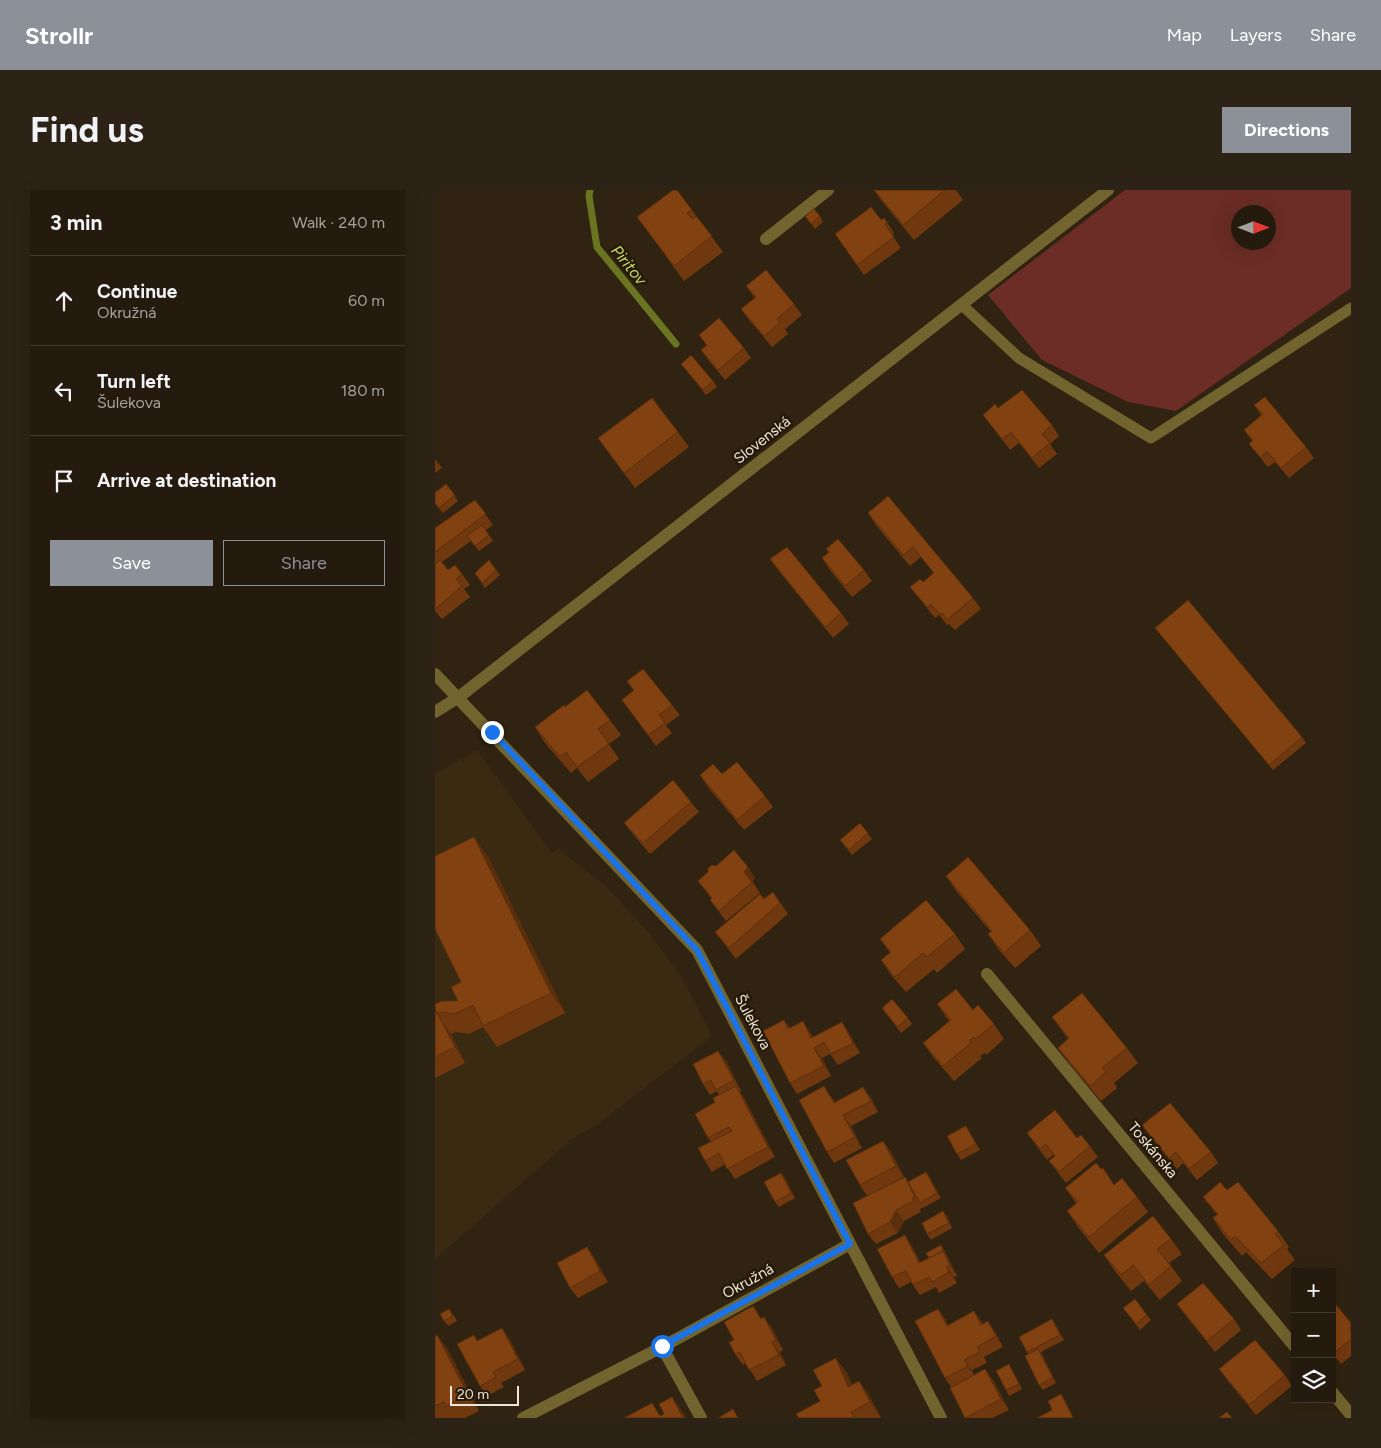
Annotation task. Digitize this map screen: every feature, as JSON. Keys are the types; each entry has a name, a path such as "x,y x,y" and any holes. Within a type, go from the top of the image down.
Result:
{"street":[{"path":"766,239 828,190"},
{"name":"Slovenská","path":"435,712 459,697 1108,190"},
{"name":"Šulekova","path":"435,674 459,697 697,950 941,1418"},
{"name":"Toskánska","path":"987,974 1291,1341"},
{"name":"Okružná","path":"523,1418 662,1346 850,1244"},
{"path":"662,1346 701,1418"},
{"path":"1336,1397 1351,1414"}],"lane":[{"path":"962,305 1019,358 1151,438 1351,308"}],"shaded area":[{"path":"1125,190 1351,190 1351,288 1176,411 1128,402 1042,360 988,295"},
{"path":"477,750 552,853 559,849 607,887 649,933 682,977 712,1036 598,1124 573,1138 435,1259 435,774"}],"building":[{"path":"673,190 677,190 692,210 687,213 692,219 696,216 712,236 674,266 637,217"},
{"path":"874,190 945,190 903,225"},
{"path":"871,207 881,220 884,218 887,222 885,224 894,237 857,265 835,234"},
{"path":"814,209 820,216 811,224 805,216"},
{"path":"766,270 794,304 777,319 780,323 764,336 741,309 756,297 746,286"},
{"path":"719,318 744,348 718,370 701,350 707,345 699,335"},
{"path":"691,355 713,381 703,390 681,364"},
{"path":"1022,390 1052,425 1042,434 1050,443 1032,458 1011,432 1002,439 983,415 995,404 998,408"},
{"path":"1265,397 1306,447 1281,468 1267,451 1260,457 1249,444 1253,440 1244,430 1263,414 1254,405"},
{"path":"652,398 678,432 624,473 598,438"},
{"path":"446,484 455,495 439,508 435,503 435,493"},
{"path":"888,496 973,598 947,620 931,604 928,608 910,587 920,579 923,582 934,573 913,547 903,555 868,513"},
{"path":"475,500 486,514 435,552 435,528"},
{"path":"482,525 489,535 475,546 467,536"},
{"path":"838,539 864,570 845,586 822,558 829,552 826,549"},
{"path":"787,547 841,613 825,627 770,559"},
{"path":"440,560 448,570 455,565 462,574 456,579 462,586 435,609 435,565"},
{"path":"489,560 496,570 482,583 475,573"},
{"path":"1188,600 1302,737 1269,765 1155,628"},
{"path":"643,669 672,705 659,715 665,723 648,735 622,700 634,690 627,681"},
{"path":"587,690 610,720 598,729 609,744 577,767 566,752 560,757 535,727"},
{"path":"737,762 765,796 737,820 700,775 713,764 722,774"},
{"path":"673,780 691,802 643,843 624,823"},
{"path":"860,823 868,833 849,850 840,840"},
{"path":"474,837 551,993 483,1026 473,1005 455,1014 442,1012 437,1014 435,1009 435,1004 442,1001 458,1001 451,987 461,982 435,929 435,856"},
{"path":"734,850 748,867 744,872 752,882 719,911 710,900 712,898 698,881 708,872 708,868 712,865 716,866"},
{"path":"968,857 1030,930 1004,953 988,934 992,931 946,876"},
{"path":"773,892 780,903 729,948 715,932 760,894 764,899"},
{"path":"926,900 955,934 927,957 923,953 895,977 881,960 891,952 880,939"},
{"path":"956,989 973,1010 978,1005 994,1024 975,1039 974,1037 969,1041 971,1043 943,1066 923,1043 951,1020 937,1004"},
{"path":"1082,993 1127,1048 1102,1068 1106,1072 1090,1086 1058,1048 1069,1038 1052,1017"},
{"path":"892,999 908,1018 897,1027 882,1008"},
{"path":"435,1009 455,1047 435,1057"},
{"path":"784,1020 788,1029 803,1021 811,1038 842,1022 853,1043 831,1054 824,1042 814,1048 824,1066 790,1083 763,1031"},
{"path":"718,1051 734,1080 716,1090 711,1080 703,1084 693,1064"},
{"path":"736,1086 768,1147 727,1169 719,1153 705,1161 698,1148 732,1131 729,1127 708,1138 695,1114 715,1102 713,1098"},
{"path":"824,1086 834,1103 863,1087 871,1101 843,1115 855,1137 827,1152 799,1100"},
{"path":"1170,1103 1211,1152 1189,1169 1176,1152 1169,1158 1142,1125"},
{"path":"1055,1110 1077,1138 1081,1135 1090,1146 1059,1172 1049,1161 1055,1156 1046,1144 1040,1149 1027,1133"},
{"path":"966,1126 976,1144 957,1154 947,1136"},
{"path":"883,1141 896,1166 860,1185 846,1160"},
{"path":"1096,1163 1101,1169 1103,1168 1114,1185 1122,1178 1137,1197 1089,1237 1067,1211 1078,1202 1065,1188"},
{"path":"926,1172 937,1193 920,1203 908,1182"},
{"path":"781,1173 791,1193 775,1202 764,1182"},
{"path":"905,1177 915,1197 912,1198 914,1201 896,1210 890,1222 868,1234 853,1203"},
{"path":"1220,1182 1227,1190 1238,1182 1278,1231 1275,1234 1284,1245 1261,1263 1235,1236 1231,1240 1213,1218 1218,1214 1203,1197"},
{"path":"943,1211 949,1223 927,1234 922,1223"},
{"path":"1153,1216 1171,1239 1157,1249 1171,1266 1149,1285 1133,1265 1121,1275 1104,1255"},
{"path":"905,1235 919,1263 943,1251 950,1265 947,1267 949,1272 932,1282 929,1277 913,1285 906,1271 892,1277 877,1249"},
{"path":"941,1245 946,1256 943,1251 929,1258 926,1253"},
{"path":"587,1247 600,1271 570,1288 557,1263"},
{"path":"1203,1283 1234,1319 1207,1341 1177,1304"},
{"path":"1135,1299 1147,1315 1136,1324 1123,1308"},
{"path":"1336,1305 1351,1323 1349,1328 1351,1339 1336,1351"},
{"path":"753,1306 761,1319 764,1317 776,1340 772,1342 779,1355 749,1370 740,1352 735,1354 729,1342 734,1340 724,1322"},
{"path":"449,1309 453,1316 444,1321 440,1314"},
{"path":"938,1309 947,1326 974,1311 981,1325 988,1321 996,1336 977,1347 980,1352 964,1360 968,1366 945,1378 915,1321"},
{"path":"1052,1319 1060,1335 1027,1352 1019,1337"},
{"path":"502,1328 518,1359 493,1372 496,1377 480,1386 457,1344 474,1335 477,1341"},
{"path":"437,1335 468,1395 446,1406 444,1402 435,1406 435,1336"},
{"path":"1255,1340 1285,1375 1249,1405 1219,1369"},
{"path":"1038,1349 1053,1378 1039,1385 1025,1356"},
{"path":"836,1358 848,1387 859,1381 870,1402 851,1412 854,1417 852,1418 799,1418 796,1414 820,1401 814,1390 822,1386 813,1370"},
{"path":"1009,1364 1019,1384 1006,1390 996,1371"},
{"path":"985,1369 1001,1399 965,1418 950,1388"},
{"path":"1061,1394 1073,1418 1037,1418 1052,1410 1048,1401"},
{"path":"672,1397 683,1418 624,1418 652,1403 660,1416 664,1414 659,1404"},
{"path":"733,1409 738,1418 718,1418"},
{"path":"1227,1412 1232,1418 1219,1418"}],"waterway":[{"name":"Piritov","path":"590,190 589,196 597,247 676,344"}],"route":[{"path":"492,732 697,950 850,1244 662,1346"}]}
